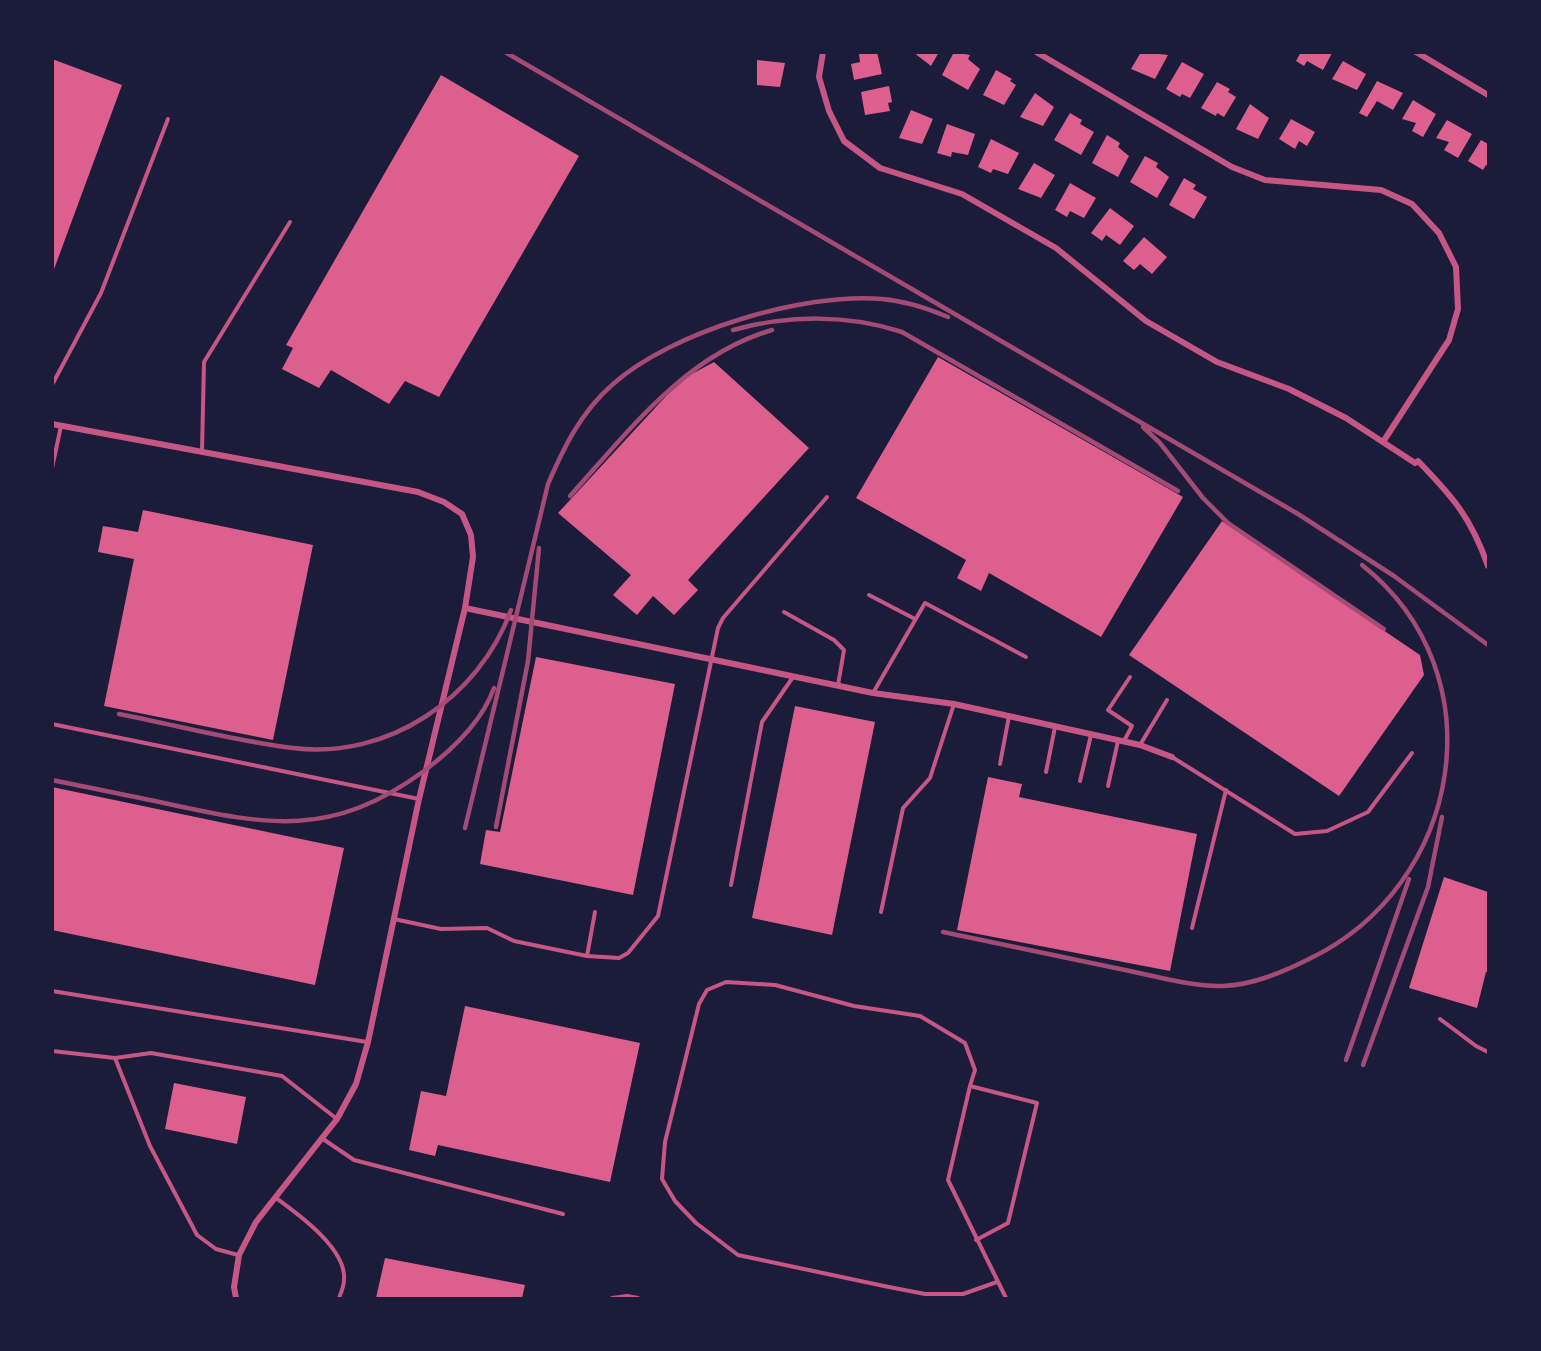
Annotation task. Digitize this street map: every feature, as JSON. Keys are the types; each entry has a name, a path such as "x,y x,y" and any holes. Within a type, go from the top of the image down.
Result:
{"street":[{"path":"823,52 819,77 829,111 844,141 880,168 962,194 1056,248 1146,321 1217,362 1299,394 1415,463 1418,461 1450,494 1476,531 1488,566"},
{"path":"1036,52 1232,167 1265,180 1380,190 1412,204 1438,232 1456,267 1458,309 1449,340 1383,442"},
{"path":"1416,52 1488,95"},
{"path":"52,424 418,492 444,502 462,514 471,535 473,556 465,608 419,799 368,1042 356,1084 338,1119 256,1222 239,1256 234,1287 236,1299"},
{"path":"465,608 873,693 954,704 1140,745 1172,757"}],"lane":[{"path":"52,385 101,293 168,119"},
{"path":"202,452 204,362 290,222"},
{"path":"52,468 61,426"},
{"path":"394,919 441,929 487,928 514,941 587,956 619,958 628,953 658,916 718,628 723,618 827,497"},
{"path":"868,595 915,619"},
{"path":"873,693 925,603 1026,657"},
{"path":"784,612 834,640 844,650 838,686"},
{"path":"731,885 762,722 794,676"},
{"path":"1108,786 1121,741 1132,726 1108,710 1130,677"},
{"path":"1140,745 1167,700"},
{"path":"881,912 903,808 930,778 954,704"},
{"path":"1000,764 1009,716"},
{"path":"52,724 419,799"},
{"path":"1046,772 1055,727"},
{"path":"1080,781 1091,734"},
{"path":"1172,757 1295,834 1327,831 1368,812 1412,753"},
{"path":"1192,928 1226,790"},
{"path":"587,956 595,912"},
{"path":"998,1282 963,1294 925,1294 738,1255 696,1222 675,1201 662,1179 665,1142 699,1004 706,990 726,982 775,985 854,1006 920,1016 965,1043 975,1070 948,1180 976,1240 998,1282 1006,1299"},
{"path":"52,991 368,1042"},
{"path":"1440,1019 1488,1052"},
{"path":"52,1051 115,1058 151,1053 282,1076 338,1119"},
{"path":"115,1058 150,1146 197,1235 216,1249 239,1256"},
{"path":"970,1086 1037,1103 1008,1223 976,1240"},
{"path":"323,1139 354,1160 563,1214"},
{"path":"276,1198 306,1220 337,1255 345,1278 339,1299"},
{"path":"612,1299 627,1296 638,1299"}],"building":[{"path":"877,52 882,74 854,80 851,64 860,62 859,54"},
{"path":"913,52 939,52 931,66"},
{"path":"954,52 970,55 968,59 980,69 968,90 942,75"},
{"path":"1141,52 1168,55 1155,79 1131,69"},
{"path":"1301,52 1332,53 1323,70 1307,61 1304,66 1296,61"},
{"path":"52,59 122,85 53,272 52,272"},
{"path":"757,60 785,63 780,87 757,85"},
{"path":"1343,61 1366,74 1357,90 1332,79"},
{"path":"1182,62 1204,74 1190,98 1182,94 1180,97 1166,89"},
{"path":"996,70 1012,79 1010,81 1016,85 1004,105 983,95"},
{"path":"441,75 579,156 439,397 405,381 389,404 331,370 319,388 282,369 293,348 286,345"},
{"path":"1377,81 1403,93 1393,110 1377,101 1367,117 1359,113"},
{"path":"1217,82 1230,89 1228,92 1236,97 1224,117 1217,113 1216,116 1201,108"},
{"path":"889,86 892,102 888,103 890,111 865,115 861,92"},
{"path":"1035,93 1054,107 1043,126 1020,117"},
{"path":"1413,100 1436,114 1423,137 1412,131 1416,123 1402,119"},
{"path":"1250,104 1269,118 1258,139 1236,129"},
{"path":"911,110 933,119 922,144 899,138"},
{"path":"1070,113 1082,120 1080,124 1094,132 1081,155 1054,140"},
{"path":"1291,119 1315,132 1307,146 1299,141 1295,149 1279,139"},
{"path":"1447,120 1472,134 1458,158 1444,150 1449,142 1436,138"},
{"path":"947,124 975,134 968,155 952,152 951,157 937,153"},
{"path":"1107,135 1120,143 1118,147 1129,156 1118,177 1092,163"},
{"path":"991,139 1019,153 1008,174 993,169 991,173 978,167"},
{"path":"1481,140 1488,144 1488,166 1486,165 1483,170 1468,161"},
{"path":"1145,156 1158,163 1156,167 1169,177 1157,198 1130,182"},
{"path":"1034,163 1055,175 1041,198 1018,189"},
{"path":"1184,178 1196,185 1193,189 1207,197 1194,219 1169,205"},
{"path":"1070,183 1096,198 1084,218 1070,211 1067,217 1055,210"},
{"path":"1110,208 1134,226 1120,245 1106,235 1102,241 1091,233"},
{"path":"1144,237 1167,257 1152,274 1140,264 1134,270 1123,261"},
{"path":"938,357 1183,497 1101,637 989,573 981,591 957,578 966,560 856,498"},
{"path":"714,362 809,448 688,580 698,590 674,615 653,596 637,615 613,595 631,575 558,513 667,395 690,375"},
{"path":"143,510 313,545 273,740 104,706 134,559 98,552 103,526 138,532"},
{"path":"1222,521 1420,655 1424,675 1339,796 1129,655"},
{"path":"536,657 675,684 633,895 480,864 486,830 500,832"},
{"path":"795,706 875,722 832,935 752,918"},
{"path":"988,777 1022,784 1019,797 1197,834 1170,971 957,930"},
{"path":"52,787 344,848 315,985 52,930"},
{"path":"1444,877 1488,892 1488,972 1486,972 1477,1008 1409,988"},
{"path":"465,1006 640,1043 610,1182 438,1145 435,1156 409,1150 421,1091 446,1096"},
{"path":"174,1083 246,1097 237,1144 165,1129"},
{"path":"385,1258 525,1285 522,1298 376,1298"}],"railway":[{"path":"505,52 1298,514 1394,576 1488,645"},
{"path":"465,828 548,484 574,431 601,395 637,366 668,348 702,333 778,309 815,302 882,299 916,305 948,317"},
{"path":"733,330 775,321 818,319 861,322 902,332 1178,491"},
{"path":"570,496 636,422 685,377 712,357 772,330"},
{"path":"1143,427 1160,443 1203,498 1228,523 1384,629"},
{"path":"496,827 528,661 539,548"},
{"path":"943,932 1174,981 1223,986 1257,980 1289,969 1361,926 1401,882 1429,831 1445,776 1446,718 1433,662 1406,610 1362,565"},
{"path":"119,714 227,737 293,748 328,749 363,744 395,733 426,716 453,696 477,670 496,642 511,610"},
{"path":"52,780 236,817 268,821 299,821 329,817 391,793 435,763 474,724 494,688"},
{"path":"1363,1065 1428,887 1442,817"},
{"path":"1346,1060 1409,879"}]}
